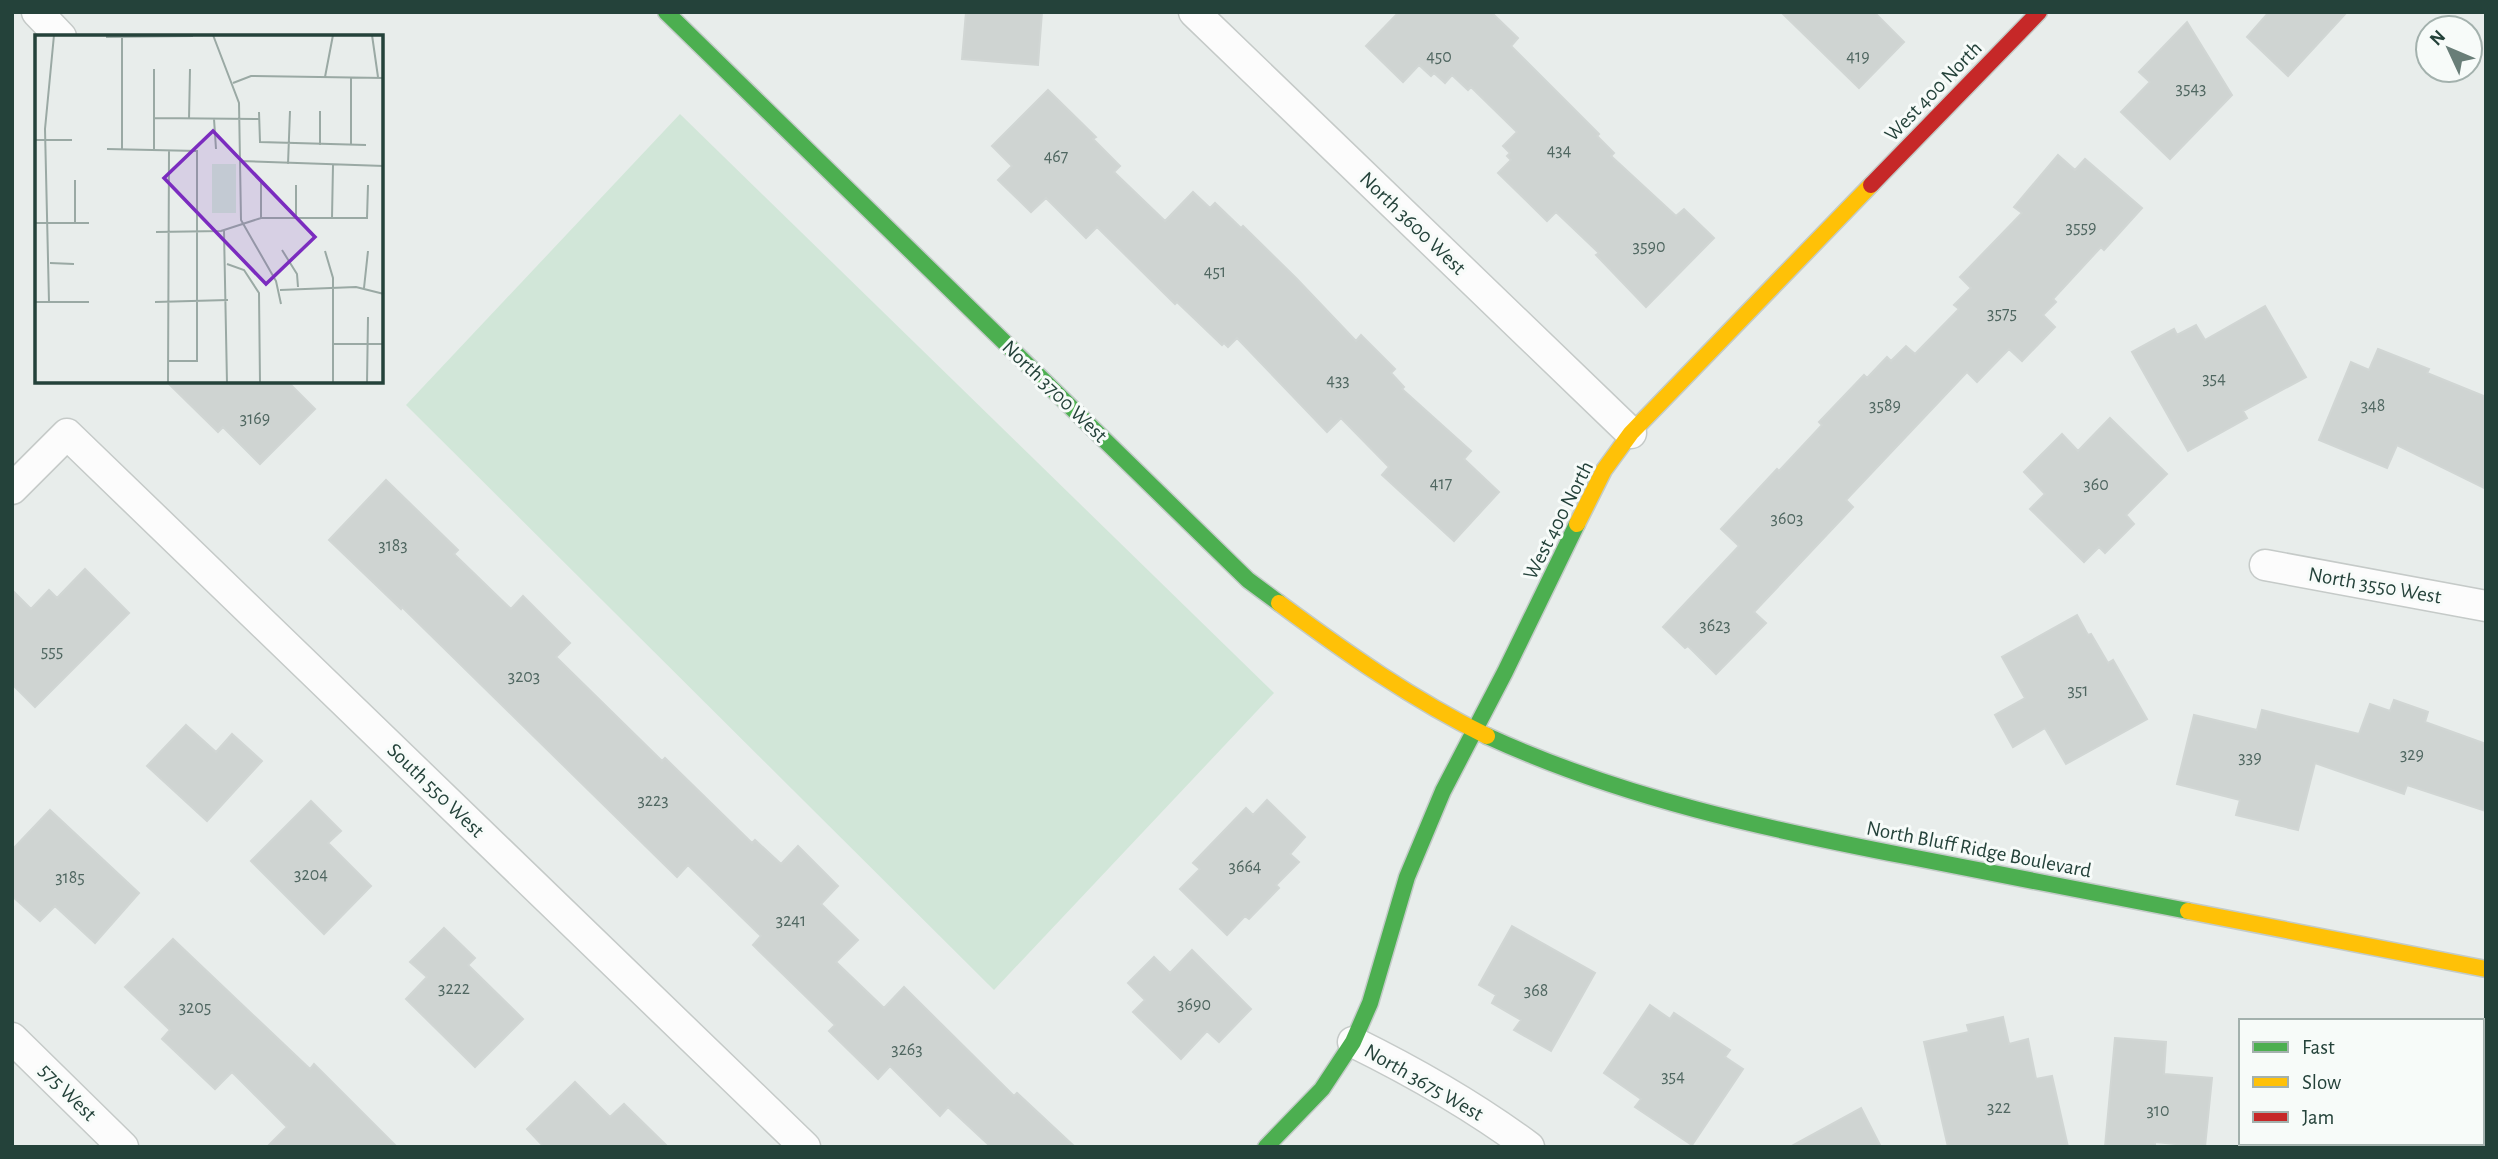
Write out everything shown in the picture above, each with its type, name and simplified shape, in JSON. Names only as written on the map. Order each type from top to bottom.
[{"type":"street","points":[[37,12],[59,35]]},
{"type":"street","name":"North 3700 West","points":[[666,12],[689,26],[1248,580],[1331,643],[1432,707],[1476,729]]},
{"type":"street","name":"North 3600 West","points":[[1194,12],[1632,433]]},
{"type":"street","name":"West 400 North","points":[[1266,1147],[1322,1088],[1353,1042],[1370,1003],[1407,877],[1443,791],[1604,470],[1632,433],[2039,12]]},
{"type":"street","name":"South 550 West","points":[[12,489],[66,434],[805,1147]]},
{"type":"street","name":"North 3550 West","points":[[2265,565],[2486,606]]},
{"type":"street","name":"North Bluff Ridge Boulevard","points":[[1476,729],[1520,751],[1637,795],[1767,830],[2486,969]]},
{"type":"street","name":"575 West","points":[[12,1038],[123,1147]]},
{"type":"street","name":"North 3675 West","points":[[1353,1042],[1388,1059],[1529,1147]]},
{"type":"green space","points":[[680,114],[1274,693],[994,990],[406,405]]},
{"type":"building","points":[[966,12],[1042,12],[1038,65],[962,59]]},
{"type":"building","points":[[1399,12],[1491,12],[1518,38],[1511,46],[1599,134],[1597,136],[1614,153],[1611,156],[1676,216],[1684,209],[1714,238],[1646,307],[1596,255],[1599,253],[1556,212],[1547,221],[1498,173],[1511,160],[1507,156],[1510,153],[1503,146],[1517,132],[1471,87],[1468,90],[1452,75],[1445,83],[1434,73],[1431,76],[1419,65],[1403,82],[1366,46]]},
{"type":"building","points":[[1781,12],[1874,12],[1904,42],[1859,88]]},
{"type":"building","points":[[2269,12],[2347,12],[2288,76],[2247,37]]},
{"type":"building","points":[[2187,22],[2232,95],[2170,159],[2121,112],[2150,82],[2139,72]]},
{"type":"building","points":[[1048,90],[1096,137],[1093,139],[1120,166],[1114,172],[1165,221],[1193,192],[1210,208],[1215,203],[1241,228],[1243,226],[1356,341],[1361,335],[1395,369],[1391,373],[1404,387],[1402,389],[1471,451],[1464,459],[1499,492],[1454,541],[1382,475],[1389,467],[1341,418],[1327,432],[1237,338],[1228,347],[1224,343],[1222,345],[1177,302],[1175,304],[1097,227],[1086,238],[1046,198],[1031,212],[998,180],[1012,166],[992,146]]},
{"type":"building","points":[[2058,155],[2075,170],[2085,159],[2142,208],[2104,250],[2101,247],[2053,299],[2056,302],[2043,315],[2055,327],[2022,361],[2009,349],[1977,382],[1967,372],[1846,500],[1853,507],[1754,612],[1766,623],[1716,674],[1688,646],[1685,648],[1663,627],[1739,546],[1721,529],[1822,425],[1819,422],[1864,375],[1867,378],[1887,357],[1891,361],[1906,346],[1915,354],[1959,309],[1954,305],[1971,288],[1960,277],[2022,213],[2014,207]]},
{"type":"building","points":[[2265,306],[2306,377],[2243,411],[2247,418],[2188,451],[2132,352],[2174,329],[2177,335],[2196,325],[2205,340]]},
{"type":"building","points":[[2378,349],[2429,369],[2427,373],[2486,397],[2486,489],[2397,445],[2387,468],[2319,440],[2351,362],[2369,370]]},
{"type":"building","points":[[168,383],[289,383],[315,409],[260,464],[223,427],[218,432]]},
{"type":"building","points":[[2110,418],[2167,474],[2126,515],[2134,524],[2105,553],[2099,547],[2084,562],[2030,509],[2045,494],[2024,472],[2062,434],[2078,451]]},
{"type":"building","points":[[386,480],[458,550],[454,554],[511,609],[523,596],[570,643],[556,657],[662,761],[665,758],[752,843],[755,840],[781,864],[798,846],[838,886],[821,904],[858,940],[836,962],[884,1008],[904,987],[1014,1096],[1017,1093],[1075,1147],[991,1147],[948,1107],[940,1116],[890,1066],[878,1079],[829,1031],[835,1025],[753,945],[761,936],[688,865],[677,877],[402,607],[401,609],[329,540]]},
{"type":"building","points":[[85,569],[129,613],[35,707],[12,684],[12,590],[31,609],[49,590],[57,598]]},
{"type":"building","points":[[2077,615],[2108,663],[2113,660],[2147,719],[2066,764],[2045,728],[2013,747],[1995,715],[2025,698],[2002,657]]},
{"type":"building","points":[[2394,700],[2428,712],[2425,722],[2486,744],[2486,811],[2407,785],[2404,794],[2315,763],[2298,830],[2236,815],[2240,800],[2177,784],[2194,715],[2257,730],[2262,710],[2359,734],[2370,704],[2390,711]]},
{"type":"building","points":[[186,725],[216,752],[232,734],[262,761],[207,821],[147,766]]},
{"type":"building","points":[[1267,800],[1305,837],[1290,854],[1299,862],[1276,885],[1279,888],[1249,919],[1245,916],[1227,935],[1180,889],[1200,869],[1193,863],[1246,808],[1253,815]]},
{"type":"building","points":[[311,801],[341,831],[328,843],[371,886],[324,934],[251,861]]},
{"type":"building","points":[[50,810],[139,893],[95,943],[55,906],[40,921],[12,896],[12,850]]},
{"type":"building","points":[[1512,926],[1595,973],[1551,1051],[1514,1030],[1521,1020],[1492,1003],[1496,995],[1479,985]]},
{"type":"building","points":[[444,928],[475,958],[468,965],[523,1019],[475,1067],[406,999],[427,977],[410,962]]},
{"type":"building","points":[[173,939],[310,1069],[314,1064],[397,1147],[267,1147],[287,1127],[232,1072],[215,1089],[162,1039],[170,1030],[125,987]]},
{"type":"building","points":[[1192,950],[1251,1009],[1219,1042],[1207,1031],[1181,1059],[1133,1012],[1145,1000],[1128,983],[1154,957],[1170,973]]},
{"type":"building","points":[[1650,1005],[1670,1019],[1674,1013],[1730,1050],[1725,1057],[1743,1069],[1692,1145],[1635,1107],[1641,1099],[1604,1073]]},
{"type":"building","points":[[2003,1017],[2009,1044],[2028,1039],[2036,1079],[2052,1076],[2068,1147],[1948,1147],[1924,1042],[1969,1032],[1967,1025]]},
{"type":"building","points":[[2115,1038],[2166,1042],[2164,1074],[2212,1078],[2205,1147],[2155,1142],[2155,1147],[2105,1147]]},
{"type":"building","points":[[575,1082],[610,1117],[624,1104],[668,1147],[544,1147],[527,1129]]},
{"type":"building","points":[[1861,1108],[1881,1147],[1790,1147]]},
{"type":"traffic: fast","points":[[666,12],[1248,580],[1279,603]]},
{"type":"traffic: fast","points":[[1266,1147],[1322,1089],[1353,1042],[1370,1003],[1407,877],[1443,791],[1577,524]]},
{"type":"traffic: fast","points":[[1487,736],[1590,777],[1749,823],[2188,911]]},
{"type":"traffic: slow","points":[[1577,524],[1604,470],[1631,433],[1871,185]]},
{"type":"traffic: slow","points":[[1279,603],[1380,674],[1487,736]]},
{"type":"traffic: slow","points":[[2188,911],[2486,969]]},
{"type":"traffic: jam","points":[[1871,185],[2039,12]]}]
